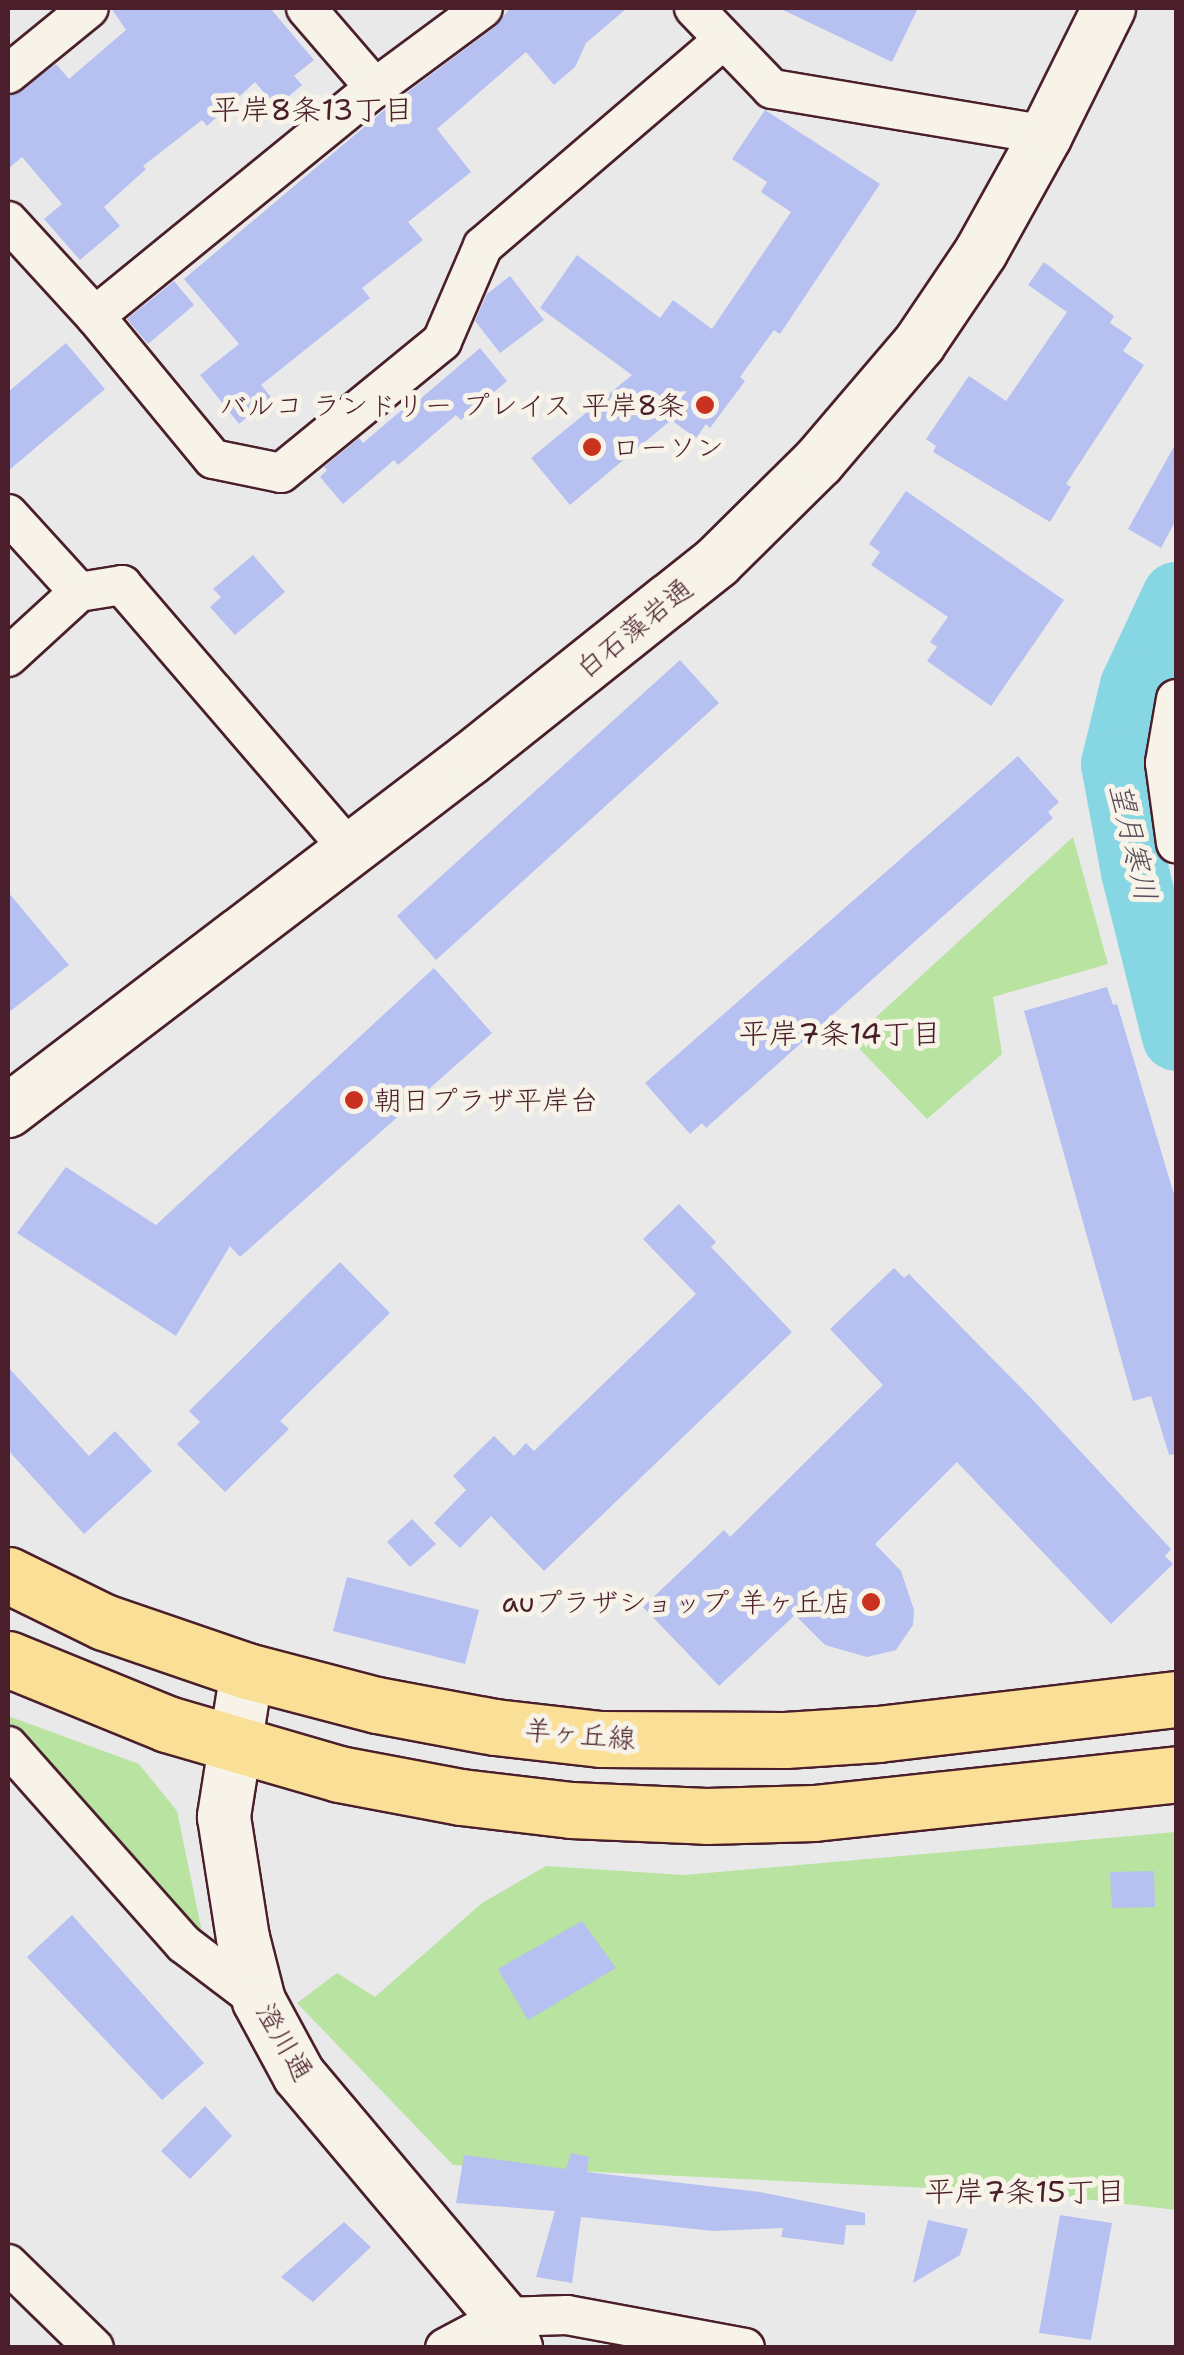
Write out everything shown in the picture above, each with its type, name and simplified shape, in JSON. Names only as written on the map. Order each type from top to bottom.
[{"type":"main road","name":"白石藻岩通","points":[[8,1111],[717,562],[819,461],[918,344],[981,252],[1046,135],[1109,8]]},
{"type":"main road","name":"羊ヶ丘線","points":[[8,1575],[104,1622],[247,1671],[377,1705],[495,1727],[640,1740],[785,1740],[878,1734],[1176,1699]]},
{"type":"main road","points":[[8,1659],[236,1746],[338,1774],[461,1797],[571,1810],[706,1816],[814,1813],[1176,1774]]},
{"type":"main road","name":"澄川通","points":[[247,1671],[224,1817],[243,1938],[259,2000],[299,2075],[509,2332]]},
{"type":"street","points":[[8,74],[89,8]]},
{"type":"street","points":[[306,8],[375,88]]},
{"type":"street","points":[[95,316],[375,88],[483,8]]},
{"type":"street","points":[[694,8],[772,89],[1046,135]]},
{"type":"street","points":[[8,221],[95,316],[213,459],[281,473],[442,342],[484,246],[722,41]]},
{"type":"street","points":[[8,514],[80,592]]},
{"type":"street","points":[[8,656],[80,592],[122,585],[349,849]]},
{"type":"street","points":[[1176,700],[1165,764],[1176,843]]},
{"type":"street","points":[[8,1746],[184,1944],[259,2000]]},
{"type":"street","points":[[8,2264],[94,2348]]},
{"type":"street","points":[[445,2348],[567,2315],[745,2348]]},
{"type":"green space","points":[[1073,837],[1108,964],[993,997],[1002,1054],[927,1119],[851,1040]]},
{"type":"green space","points":[[8,1716],[139,1764],[177,1811],[202,1932],[199,1938],[8,1725]]},
{"type":"green space","points":[[1176,1832],[1176,2210],[1034,2193],[453,2165],[297,2003],[337,1973],[375,1997],[482,1903],[546,1866],[684,1875]]},
{"type":"building","points":[[111,8],[270,8],[314,60],[294,76],[302,85],[276,107],[255,82],[207,126],[202,120],[143,166],[146,169],[104,207],[120,226],[80,260],[44,219],[62,204],[22,157],[8,169],[8,98],[56,64],[69,79],[126,30]]},
{"type":"building","points":[[510,8],[627,8],[586,43],[575,67],[554,85],[526,52],[437,129],[471,172],[408,222],[423,240],[362,288],[370,298],[261,385],[271,397],[239,424],[200,375],[239,344],[184,279],[389,106],[496,26]]},
{"type":"building","points":[[779,8],[918,8],[892,62]]},
{"type":"building","points":[[765,110],[880,184],[780,334],[774,330],[740,377],[745,381],[710,428],[706,424],[696,438],[671,420],[570,505],[531,458],[632,375],[540,308],[577,255],[660,318],[673,300],[712,329],[791,212],[761,192],[767,182],[732,159]]},
{"type":"building","points":[[1044,262],[1114,316],[1110,323],[1132,338],[1123,351],[1144,365],[1066,484],[1071,487],[1050,522],[933,452],[936,446],[926,439],[969,376],[1006,401],[1067,312],[1028,285]]},
{"type":"building","points":[[510,276],[544,320],[500,353],[475,321],[487,294]]},
{"type":"building","points":[[174,281],[194,305],[148,344],[127,319]]},
{"type":"building","points":[[66,343],[105,389],[8,471],[8,392]]},
{"type":"building","points":[[480,348],[507,381],[461,420],[456,415],[398,465],[394,460],[343,504],[320,477],[327,470],[324,467],[359,438],[363,443]]},
{"type":"building","points":[[1176,443],[1176,520],[1161,548],[1128,529]]},
{"type":"building","points":[[906,491],[1064,600],[991,706],[927,661],[937,647],[930,642],[948,617],[871,565],[880,552],[869,544]]},
{"type":"building","points":[[253,555],[285,592],[235,635],[210,607],[221,597],[213,589]]},
{"type":"building","points":[[680,660],[719,703],[436,960],[397,916]]},
{"type":"building","points":[[1018,756],[1059,802],[1048,812],[1053,818],[706,1128],[702,1123],[690,1134],[645,1083]]},
{"type":"building","points":[[8,892],[69,965],[8,1013]]},
{"type":"building","name":"朝日プラザ平岸台","points":[[434,968],[492,1033],[240,1257],[230,1246],[176,1336],[17,1233],[66,1167],[156,1225]]},
{"type":"building","points":[[1107,987],[1113,1005],[1117,1004],[1176,1201],[1176,1454],[1169,1455],[1151,1396],[1133,1401],[1024,1011]]},
{"type":"building","points":[[679,1204],[716,1242],[711,1247],[792,1332],[544,1571],[491,1516],[460,1548],[434,1523],[466,1490],[453,1476],[494,1436],[514,1456],[526,1443],[534,1451],[696,1294],[643,1239]]},
{"type":"building","points":[[340,1262],[390,1313],[280,1421],[289,1429],[225,1492],[177,1444],[200,1422],[189,1411]]},
{"type":"building","points":[[894,1268],[904,1278],[909,1274],[1031,1398],[1171,1549],[1165,1556],[1173,1564],[1111,1624],[957,1462],[875,1544],[901,1571],[914,1610],[913,1625],[896,1650],[867,1657],[825,1645],[795,1615],[719,1686],[643,1607],[724,1530],[730,1537],[883,1385],[830,1329]]},
{"type":"building","points":[[8,1367],[89,1456],[115,1431],[152,1471],[84,1534],[8,1450]]},
{"type":"building","points":[[412,1519],[436,1544],[410,1567],[387,1542]]},
{"type":"building","points":[[347,1577],[479,1610],[465,1664],[333,1631]]},
{"type":"building","points":[[1154,1871],[1155,1907],[1112,1908],[1110,1872]]},
{"type":"building","points":[[72,1915],[204,2063],[162,2100],[27,1957]]},
{"type":"building","points":[[582,1921],[616,1968],[528,2020],[498,1969]]},
{"type":"building","points":[[205,2106],[232,2136],[190,2179],[161,2151]]},
{"type":"building","points":[[571,2153],[589,2157],[587,2172],[760,2192],[865,2213],[865,2225],[846,2225],[844,2245],[781,2237],[783,2228],[714,2231],[581,2217],[572,2283],[536,2277],[555,2211],[456,2203],[464,2155],[566,2169]]},
{"type":"building","points":[[1060,2215],[1112,2223],[1091,2340],[1039,2333]]},
{"type":"building","points":[[928,2220],[968,2229],[960,2255],[913,2283]]},
{"type":"building","points":[[344,2222],[371,2247],[313,2302],[281,2277]]},
{"type":"waterway","name":"望月寒川","points":[[1176,596],[1134,686],[1115,764],[1135,872],[1176,1037]]},
{"type":"place","name":"バルコ ランドリー プレイス 平岸8条","points":[[705,405]]},
{"type":"place","name":"ローソン","points":[[592,447]]},
{"type":"place","name":"朝日プラザ平岸台","points":[[354,1100]]},
{"type":"place","name":"auプラザショップ 羊ヶ丘店","points":[[871,1602]]},
{"type":"district","name":"平岸8条13丁目","points":[[312,110]]},
{"type":"district","name":"平岸7条14丁目","points":[[840,1034]]},
{"type":"district","name":"平岸7条15丁目","points":[[1025,2192]]}]
